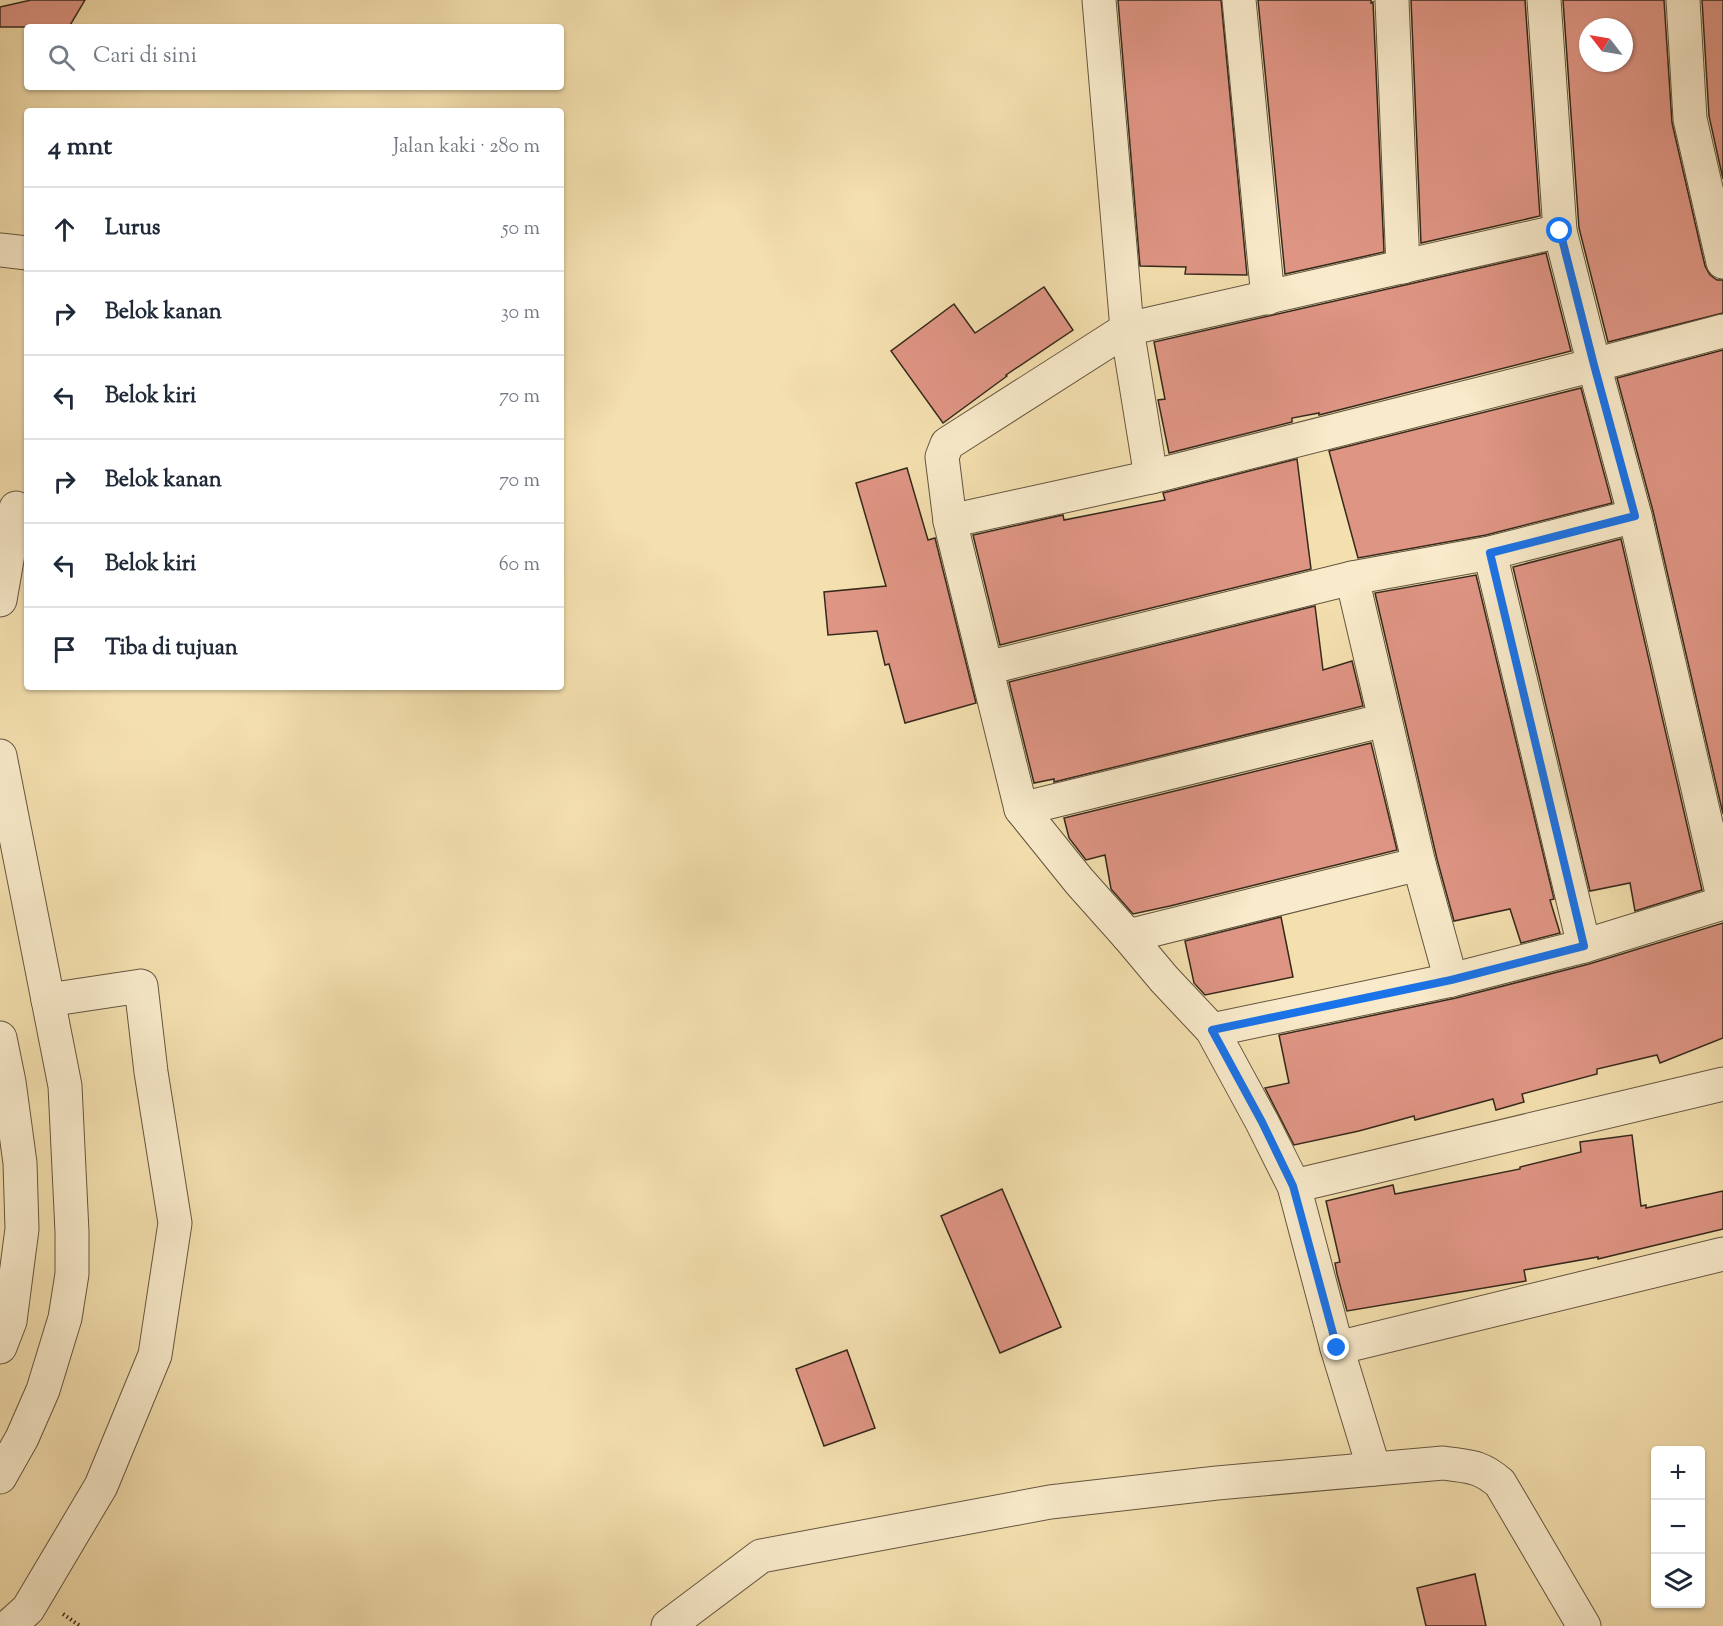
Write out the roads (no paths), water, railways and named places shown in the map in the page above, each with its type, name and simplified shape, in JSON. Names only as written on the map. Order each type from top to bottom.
[{"type":"street","points":[[1099,0],[1127,329],[1151,477]]},
{"type":"street","points":[[1239,0],[1268,298]]},
{"type":"street","points":[[1392,0],[1403,267]]},
{"type":"street","points":[[1544,0],[1560,231],[1635,516],[1723,897]]},
{"type":"street","points":[[1683,0],[1690,119],[1723,262]]},
{"type":"street","points":[[1374,1469],[1337,1348],[1293,1186],[1262,1122],[1212,1030],[1164,979],[1079,881],[1021,809],[950,521],[942,457],[947,444],[1127,329],[1560,231]]},
{"type":"street","points":[[0,249],[24,253]]},
{"type":"street","points":[[950,521],[1151,477],[1723,331]]},
{"type":"street","points":[[0,600],[14,507]]},
{"type":"street","points":[[987,668],[1352,578],[1490,553],[1635,516]]},
{"type":"street","points":[[1490,553],[1584,946]]},
{"type":"street","points":[[1352,578],[1419,864],[1451,980]]},
{"type":"street","points":[[1021,809],[1385,720]]},
{"type":"street","points":[[0,756],[65,1086],[72,1232],[72,1274],[65,1318],[43,1390],[22,1438],[0,1477]]},
{"type":"street","points":[[1128,936],[1419,864]]},
{"type":"street","points":[[1212,1030],[1451,980],[1584,946],[1723,903]]},
{"type":"street","points":[[9,1626],[27,1609],[101,1486],[155,1356],[175,1223],[141,986],[48,1000]]},
{"type":"street","points":[[0,1038],[9,1082],[20,1163],[22,1229],[10,1322],[0,1347]]},
{"type":"street","points":[[1293,1186],[1723,1084]]},
{"type":"street","points":[[1337,1348],[1723,1254]]},
{"type":"street","points":[[668,1626],[761,1556],[1050,1502],[1217,1483],[1443,1462],[1477,1468],[1487,1472],[1500,1484],[1584,1626]]}]
